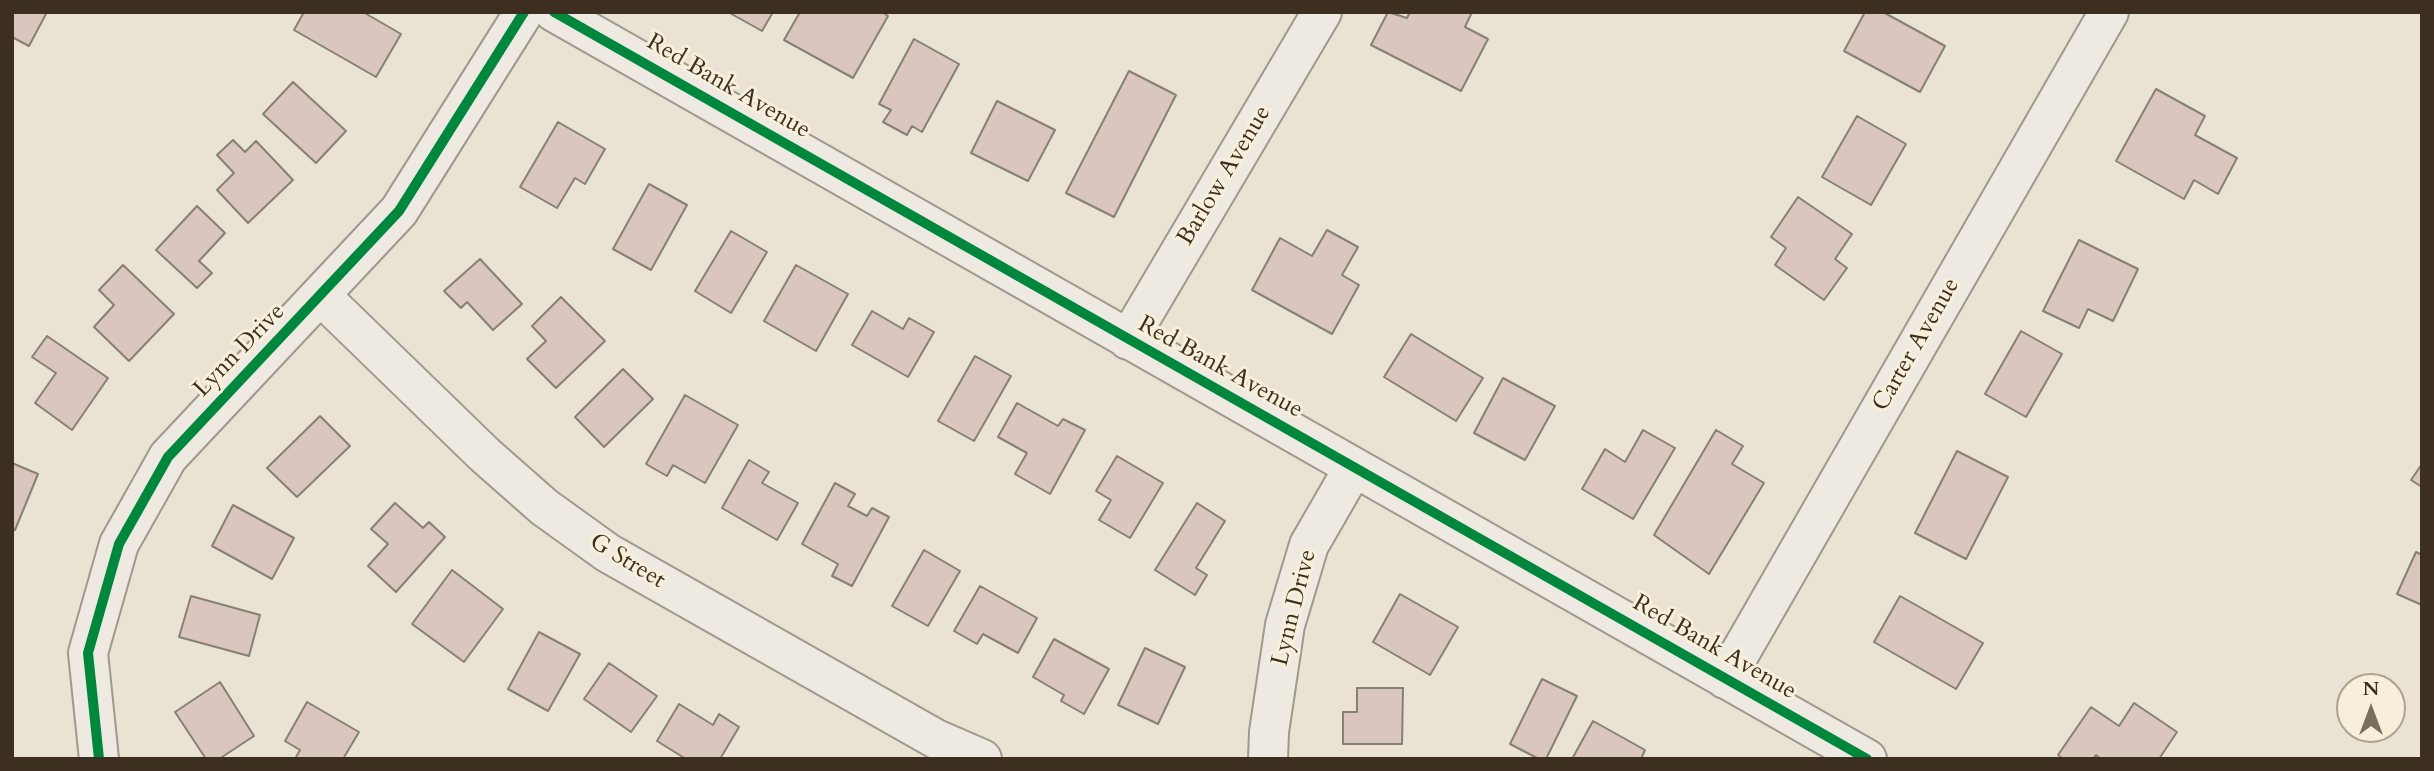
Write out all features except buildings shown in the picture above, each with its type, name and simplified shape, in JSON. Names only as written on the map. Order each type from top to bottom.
[{"type":"street","name":"Lynn Drive","points":[[99,759],[88,653],[119,544],[168,457],[399,211],[524,12]]},
{"type":"street","name":"Red Bank Avenue","points":[[554,12],[1867,759]]},
{"type":"street","name":"Barlow Avenue","points":[[1128,340],[1322,12]]},
{"type":"street","name":"Carter Avenue","points":[[1725,678],[2109,12]]},
{"type":"street","name":"G Street","points":[[321,296],[485,455],[544,507],[608,553],[936,739],[982,759]]},
{"type":"street","name":"Lynn Drive","points":[[1268,759],[1269,732],[1285,625],[1308,545],[1354,467]]},
{"type":"cycle path","points":[[99,759],[88,653],[119,544],[168,457],[399,211],[524,12]]},
{"type":"cycle path","points":[[554,12],[1867,759]]}]
